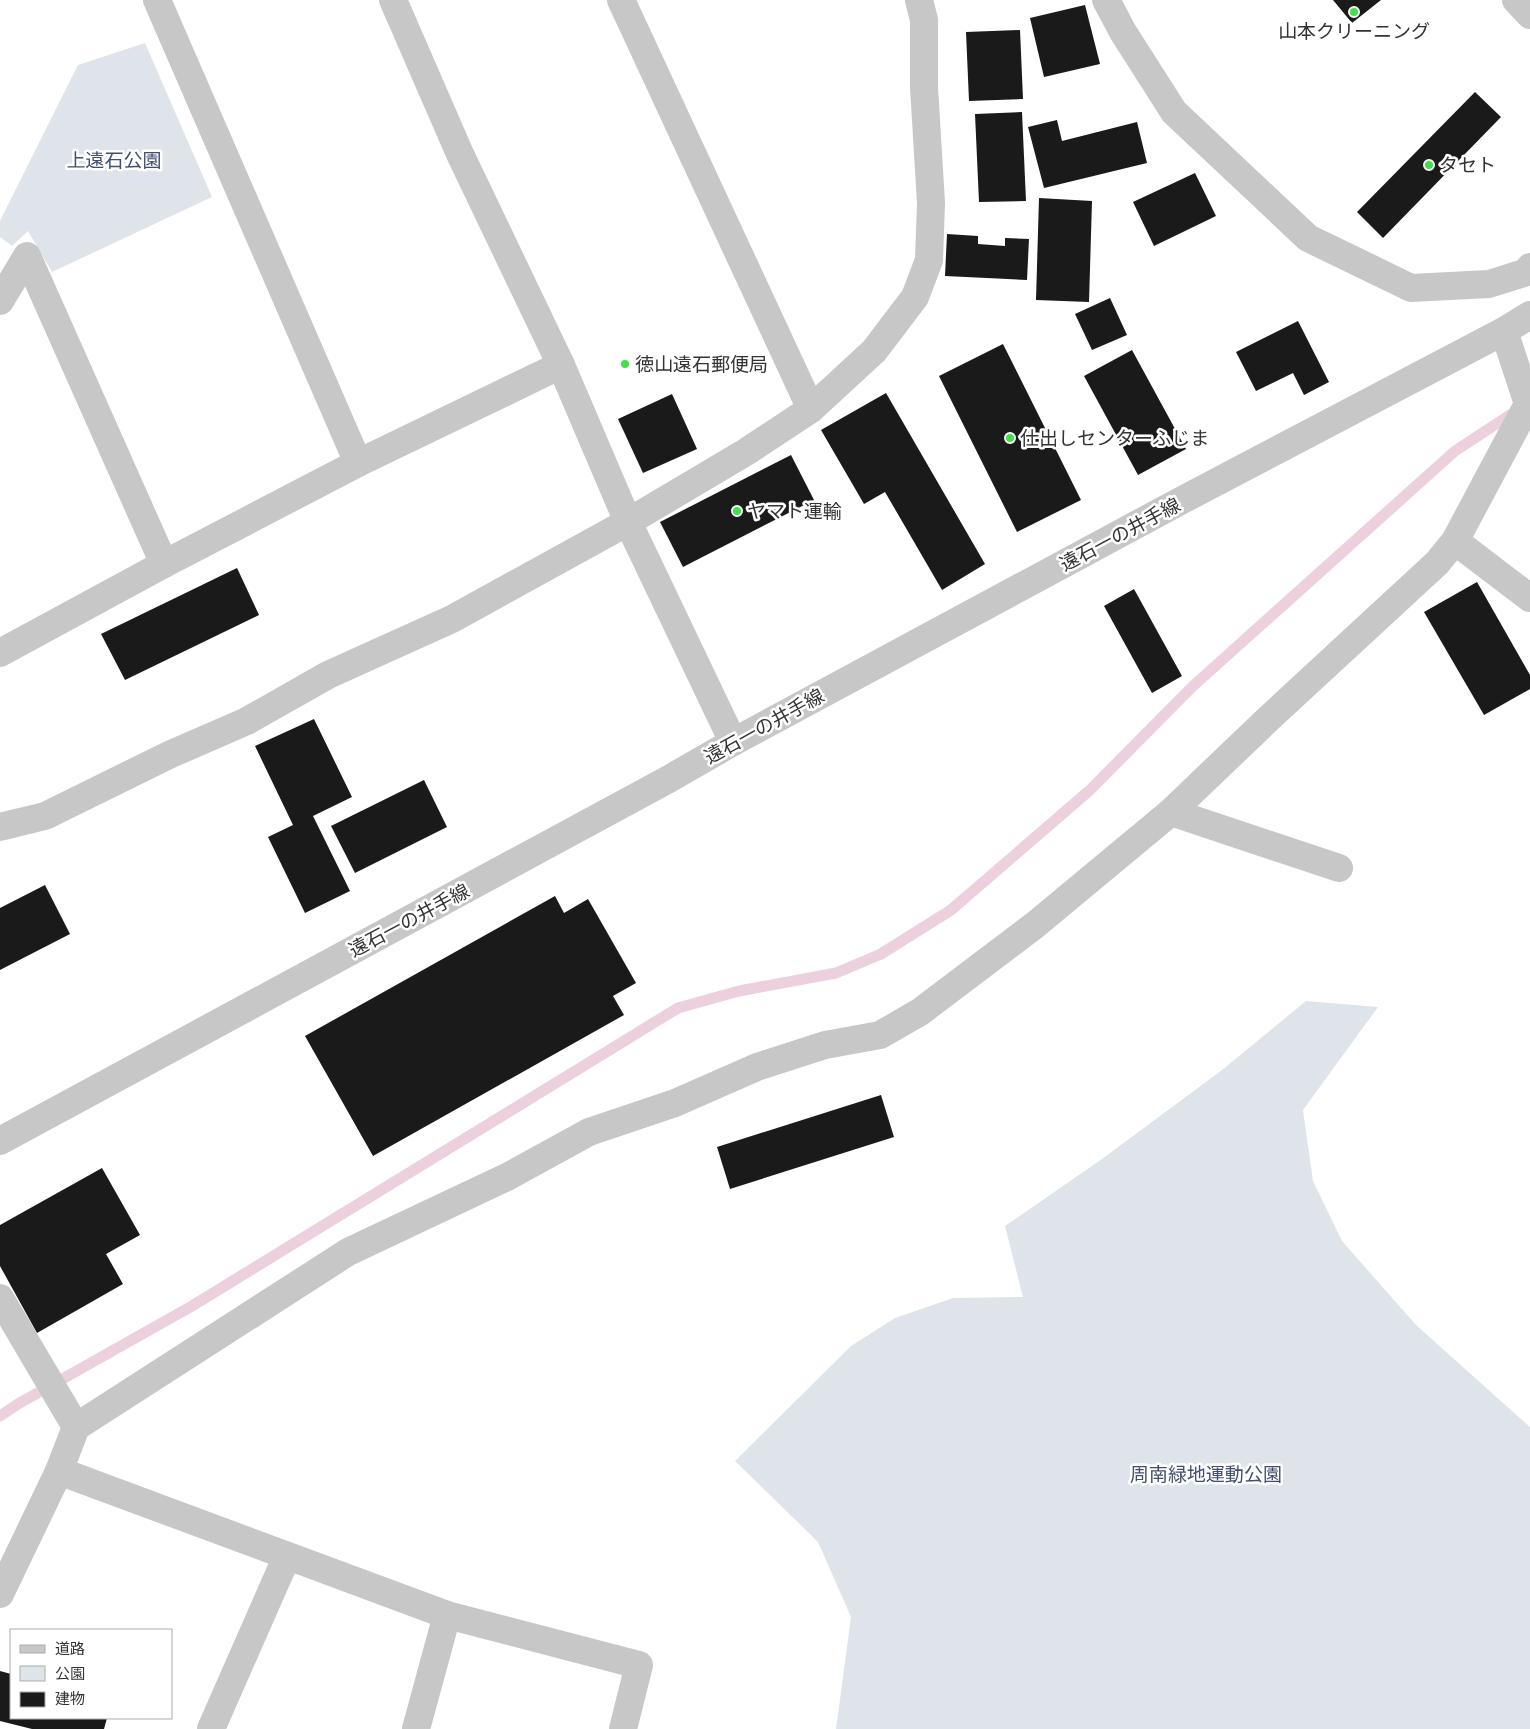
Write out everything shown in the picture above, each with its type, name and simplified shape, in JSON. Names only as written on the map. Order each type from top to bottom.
[{"type":"street","points":[[157,0],[358,463]]},
{"type":"street","points":[[393,0],[460,154],[561,365],[628,522],[734,742]]},
{"type":"street","points":[[621,0],[811,409]]},
{"type":"street","points":[[0,828],[45,816],[171,754],[247,721],[328,675],[452,619],[628,522],[746,452],[811,409],[874,351],[915,297],[929,260],[931,203],[924,87],[924,20],[919,0]]},
{"type":"street","points":[[1106,0],[1123,32],[1174,112],[1308,238],[1411,288],[1489,284],[1526,272],[1530,267]]},
{"type":"street","points":[[1516,0],[1530,15]]},
{"type":"street","points":[[0,301],[27,256],[164,564]]},
{"type":"street","name":"遠石一の井手線","points":[[0,1141],[668,780],[734,742],[1195,494],[1504,331],[1530,315]]},
{"type":"street","points":[[0,1594],[59,1471],[76,1426],[348,1252],[508,1177],[589,1132],[675,1103],[757,1067],[825,1045],[880,1035],[920,1012],[1035,925],[1171,812],[1274,714],[1406,594],[1438,563],[1455,541],[1528,404],[1504,331]]},
{"type":"street","points":[[0,653],[164,564],[358,463],[561,365]]},
{"type":"street","points":[[1455,541],[1530,598]]},
{"type":"street","points":[[1171,812],[1340,868]]},
{"type":"street","points":[[0,1298],[76,1426]]},
{"type":"street","points":[[59,1471],[447,1615],[639,1665],[623,1729]]},
{"type":"street","points":[[211,1729],[286,1556]]},
{"type":"street","points":[[416,1729],[447,1615]]},
{"type":"green space","name":"上遠石公園","points":[[145,43],[212,197],[52,272],[28,231],[12,246],[0,237],[0,221],[78,65]]},
{"type":"green space","name":"周南緑地運動公園","points":[[1306,1001],[1378,1007],[1303,1110],[1313,1181],[1342,1241],[1416,1325],[1530,1427],[1530,1729],[836,1729],[851,1617],[818,1542],[735,1461],[851,1346],[895,1318],[953,1298],[1023,1297],[1005,1226],[1102,1159],[1222,1070]]},
{"type":"building","name":"山本クリーニング","points":[[1333,0],[1381,0],[1352,23]]},
{"type":"building","points":[[1085,5],[1100,64],[1044,77],[1030,18]]},
{"type":"building","points":[[1020,30],[1023,99],[969,101],[966,32]]},
{"type":"building","name":"タセト","points":[[1475,92],[1501,117],[1383,238],[1357,212]]},
{"type":"building","points":[[1022,112],[1026,201],[979,202],[975,114]]},
{"type":"building","points":[[1057,120],[1062,141],[1137,122],[1147,163],[1044,188],[1028,127]]},
{"type":"building","points":[[1195,173],[1216,216],[1154,246],[1133,202]]},
{"type":"building","points":[[1039,198],[1092,201],[1089,302],[1036,300]]},
{"type":"building","points":[[947,234],[978,236],[978,244],[1005,246],[1005,238],[1029,239],[1027,280],[945,276]]},
{"type":"building","points":[[1110,298],[1127,335],[1092,350],[1075,314]]},
{"type":"building","points":[[1298,321],[1329,382],[1304,395],[1293,373],[1256,391],[1236,352]]},
{"type":"building","name":"仕出しセンターふじま","points":[[1003,344],[1081,500],[1017,532],[939,376]]},
{"type":"building","points":[[1132,350],[1186,449],[1138,475],[1084,376]]},
{"type":"building","points":[[886,393],[985,564],[942,590],[885,492],[864,504],[821,430]]},
{"type":"building","points":[[672,394],[697,449],[643,473],[618,419]]},
{"type":"building","name":"ヤマト運輸","points":[[791,455],[814,500],[683,567],[660,522]]},
{"type":"building","points":[[237,568],[259,615],[125,680],[101,634]]},
{"type":"building","points":[[1477,582],[1530,675],[1530,689],[1484,715],[1424,612]]},
{"type":"building","points":[[1134,589],[1182,676],[1152,693],[1104,606]]},
{"type":"building","points":[[314,719],[352,797],[313,816],[350,891],[305,913],[268,837],[293,825],[255,746]]},
{"type":"building","points":[[424,780],[447,827],[355,873],[331,826]]},
{"type":"building","points":[[45,885],[70,934],[0,970],[0,908]]},
{"type":"building","points":[[555,896],[564,913],[588,899],[636,983],[613,996],[624,1015],[373,1156],[305,1036]]},
{"type":"building","points":[[881,1095],[894,1137],[730,1189],[717,1147]]},
{"type":"building","points":[[102,1168],[140,1235],[106,1254],[123,1284],[37,1333],[0,1266],[0,1225]]},
{"type":"building","points":[[0,1671],[10,1674],[10,1719],[107,1719],[104,1729],[32,1729],[0,1721]]},
{"type":"waterway","points":[[0,1416],[192,1306],[678,1008],[739,991],[836,973],[881,954],[951,910],[1090,790],[1192,687],[1455,451],[1516,411]]},
{"type":"place","name":"山本クリーニング","points":[[1354,12]]},
{"type":"place","name":"タセト","points":[[1429,165]]},
{"type":"place","name":"徳山遠石郵便局","points":[[625,364]]},
{"type":"place","name":"仕出しセンターふじま","points":[[1010,438]]},
{"type":"place","name":"ヤマト運輸","points":[[737,511]]}]
